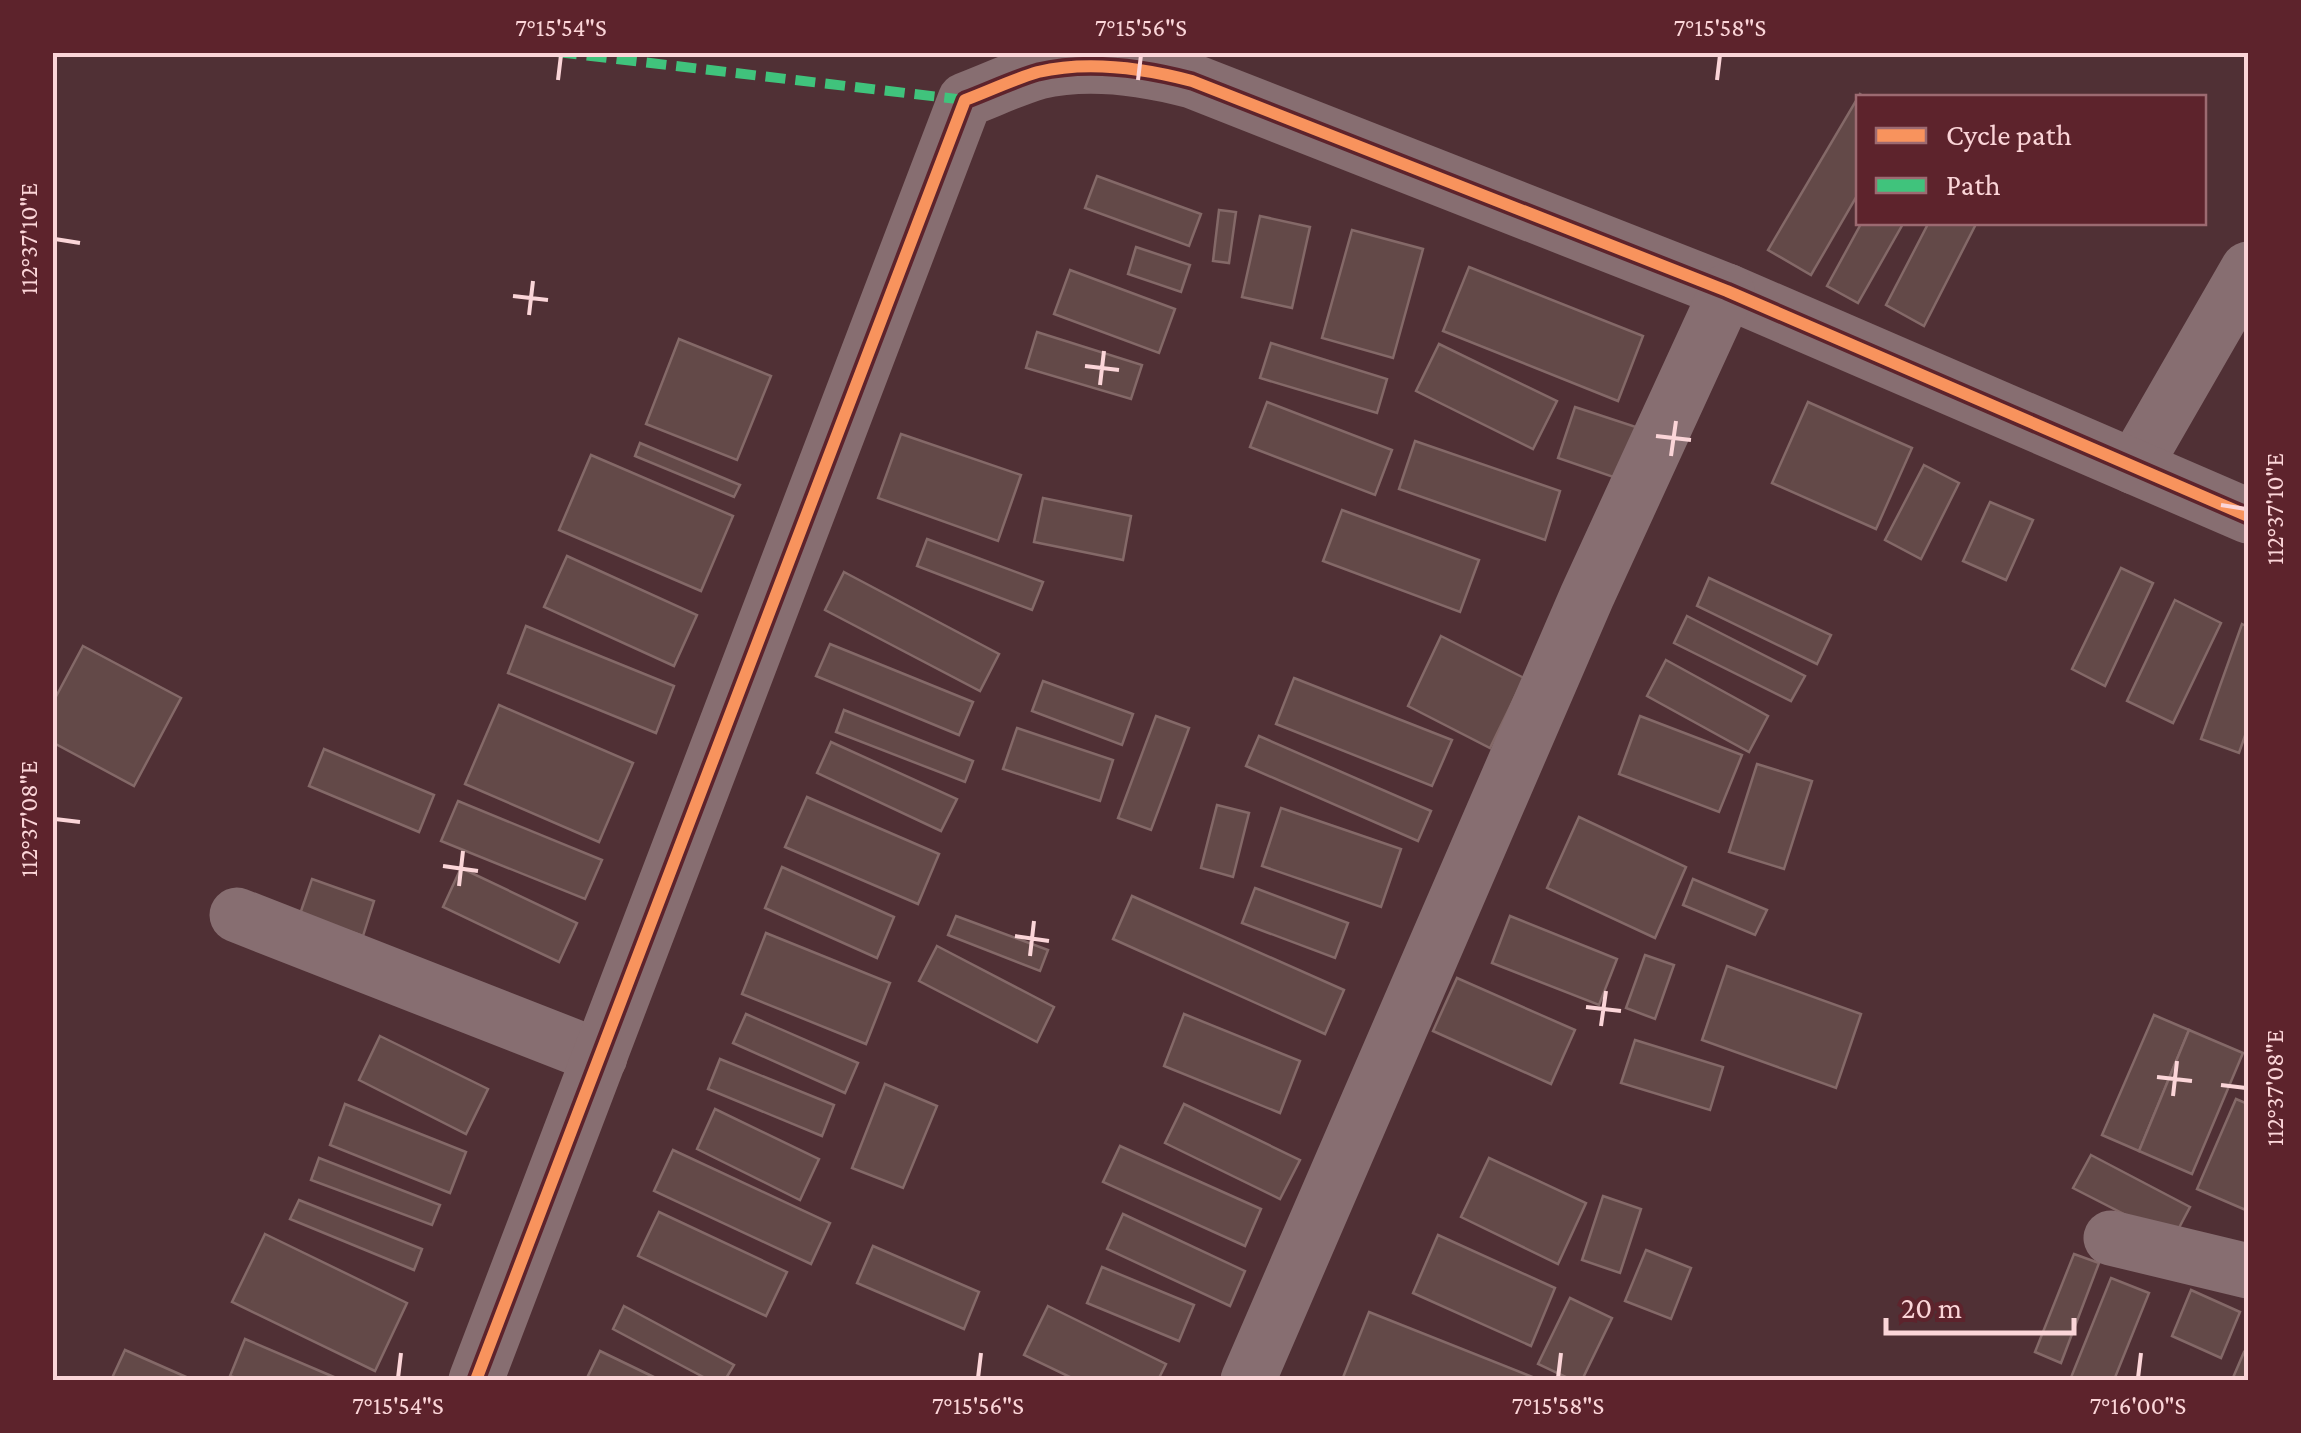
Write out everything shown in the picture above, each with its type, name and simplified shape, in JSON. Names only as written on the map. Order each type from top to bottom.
[{"type":"street","points":[[476,1380],[966,100],[1036,73],[1068,67],[1158,72],[1192,82],[1727,291],[2248,516]]},
{"type":"street","points":[[2134,467],[2248,270]]},
{"type":"street","points":[[1248,1380],[1587,596],[1727,291]]},
{"type":"street","points":[[237,915],[600,1058]]},
{"type":"street","points":[[2111,1238],[2248,1271]]},
{"type":"building","points":[[1856,101],[1856,197],[1811,275],[1768,250]]},
{"type":"building","points":[[1097,176],[1201,214],[1189,246],[1085,208]]},
{"type":"building","points":[[1219,210],[1236,212],[1229,263],[1213,261]]},
{"type":"building","points":[[1260,216],[1310,227],[1292,308],[1242,297]]},
{"type":"building","points":[[1860,225],[1902,225],[1858,303],[1827,286]]},
{"type":"building","points":[[1927,225],[1975,225],[1924,326],[1886,305]]},
{"type":"building","points":[[1352,230],[1423,249],[1393,358],[1322,338]]},
{"type":"building","points":[[1136,247],[1190,265],[1181,292],[1128,274]]},
{"type":"building","points":[[1469,267],[1643,336],[1618,401],[1443,331]]},
{"type":"building","points":[[1070,270],[1175,309],[1159,353],[1054,314]]},
{"type":"building","points":[[1037,332],[1142,365],[1131,399],[1026,368]]},
{"type":"building","points":[[679,339],[771,376],[737,460],[646,424]]},
{"type":"building","points":[[1271,343],[1387,379],[1377,413],[1260,378]]},
{"type":"building","points":[[1439,344],[1557,401],[1533,449],[1416,391]]},
{"type":"building","points":[[1267,402],[1392,450],[1375,495],[1250,447]]},
{"type":"building","points":[[1808,402],[1912,448],[1876,529],[1772,483]]},
{"type":"building","points":[[1575,407],[1639,428],[1622,480],[1558,458]]},
{"type":"building","points":[[901,434],[1021,475],[998,541],[878,498]]},
{"type":"building","points":[[1415,441],[1560,491],[1545,540],[1399,489]]},
{"type":"building","points":[[640,443],[740,485],[734,497],[635,456]]},
{"type":"building","points":[[591,455],[733,516],[701,591],[559,530]]},
{"type":"building","points":[[1924,465],[1959,483],[1921,559],[1885,540]]},
{"type":"building","points":[[1043,498],[1131,516],[1123,560],[1034,542]]},
{"type":"building","points":[[1990,502],[2033,520],[2006,580],[1963,561]]},
{"type":"building","points":[[1342,510],[1479,560],[1460,612],[1323,561]]},
{"type":"building","points":[[927,539],[1043,582],[1032,610],[917,566]]},
{"type":"building","points":[[567,556],[697,615],[674,666],[544,607]]},
{"type":"building","points":[[2121,568],[2153,583],[2105,686],[2072,669]]},
{"type":"building","points":[[844,572],[999,654],[980,691],[825,610]]},
{"type":"building","points":[[1709,578],[1831,635],[1817,664],[1697,606]]},
{"type":"building","points":[[2175,600],[2221,623],[2173,723],[2127,701]]},
{"type":"building","points":[[1687,616],[1805,676],[1791,701],[1674,643]]},
{"type":"building","points":[[2242,624],[2248,627],[2248,727],[2239,753],[2201,739]]},
{"type":"building","points":[[526,626],[674,686],[656,733],[508,673]]},
{"type":"building","points":[[1441,636],[1524,678],[1490,748],[1408,706]]},
{"type":"building","points":[[830,644],[973,702],[959,735],[816,676]]},
{"type":"building","points":[[83,646],[181,698],[134,786],[52,742],[52,704]]},
{"type":"building","points":[[1666,660],[1768,716],[1749,752],[1647,696]]},
{"type":"building","points":[[1294,678],[1452,740],[1432,786],[1276,724]]},
{"type":"building","points":[[1043,681],[1133,714],[1122,745],[1032,711]]},
{"type":"building","points":[[499,705],[633,763],[599,842],[465,784]]},
{"type":"building","points":[[844,710],[973,761],[965,782],[836,732]]},
{"type":"building","points":[[1156,716],[1189,728],[1151,830],[1118,818]]},
{"type":"building","points":[[1640,716],[1742,755],[1719,812],[1619,774]]},
{"type":"building","points":[[1017,728],[1113,760],[1100,801],[1003,769]]},
{"type":"building","points":[[1259,736],[1431,811],[1418,841],[1246,766]]},
{"type":"building","points":[[831,742],[957,799],[941,831],[817,773]]},
{"type":"building","points":[[324,749],[434,795],[419,832],[309,786]]},
{"type":"building","points":[[1757,764],[1812,781],[1784,869],[1729,852]]},
{"type":"building","points":[[807,797],[939,854],[918,904],[785,847]]},
{"type":"building","points":[[458,801],[602,860],[585,899],[441,841]]},
{"type":"building","points":[[1217,805],[1249,813],[1233,877],[1201,868]]},
{"type":"building","points":[[1281,808],[1401,849],[1381,907],[1262,866]]},
{"type":"building","points":[[1579,817],[1686,867],[1655,938],[1547,888]]},
{"type":"building","points":[[782,867],[894,917],[877,958],[765,908]]},
{"type":"building","points":[[461,868],[577,923],[559,962],[443,907]]},
{"type":"building","points":[[312,879],[374,901],[363,936],[300,914]]},
{"type":"building","points":[[1693,879],[1767,910],[1755,935],[1683,905]]},
{"type":"building","points":[[1255,888],[1348,923],[1335,958],[1242,923]]},
{"type":"building","points":[[1132,896],[1344,990],[1325,1034],[1113,939]]},
{"type":"building","points":[[956,916],[1048,950],[1040,971],[948,935]]},
{"type":"building","points":[[1510,916],[1617,959],[1599,1005],[1492,963]]},
{"type":"building","points":[[766,933],[890,983],[866,1044],[742,994]]},
{"type":"building","points":[[937,946],[1054,1007],[1037,1042],[919,981]]},
{"type":"building","points":[[1645,955],[1674,965],[1655,1019],[1626,1008]]},
{"type":"building","points":[[1727,966],[1861,1014],[1836,1088],[1702,1040]]},
{"type":"building","points":[[1457,978],[1575,1030],[1551,1084],[1433,1031]]},
{"type":"building","points":[[746,1014],[858,1063],[845,1093],[733,1043]]},
{"type":"building","points":[[1184,1014],[1300,1061],[1280,1113],[1164,1066]]},
{"type":"building","points":[[2154,1015],[2189,1030],[2139,1151],[2102,1135]]},
{"type":"building","points":[[2189,1030],[2243,1053],[2192,1174],[2139,1151]]},
{"type":"building","points":[[380,1036],[488,1089],[466,1134],[359,1080]]},
{"type":"building","points":[[1635,1040],[1723,1067],[1710,1110],[1621,1083]]},
{"type":"building","points":[[720,1059],[834,1105],[822,1136],[708,1089]]},
{"type":"building","points":[[885,1084],[937,1106],[903,1188],[852,1168]]},
{"type":"building","points":[[2236,1099],[2248,1104],[2248,1211],[2197,1189]]},
{"type":"building","points":[[345,1104],[466,1152],[450,1193],[330,1145]]},
{"type":"building","points":[[1184,1104],[1300,1160],[1280,1199],[1165,1143]]},
{"type":"building","points":[[715,1109],[819,1159],[800,1200],[697,1149]]},
{"type":"building","points":[[1120,1146],[1261,1209],[1245,1246],[1103,1182]]},
{"type":"building","points":[[673,1150],[830,1223],[811,1264],[654,1191]]},
{"type":"building","points":[[2091,1155],[2190,1207],[2173,1239],[2073,1188]]},
{"type":"building","points":[[319,1158],[440,1205],[432,1225],[311,1180]]},
{"type":"building","points":[[1489,1158],[1586,1203],[1558,1264],[1461,1217]]},
{"type":"building","points":[[1603,1196],[1641,1209],[1620,1273],[1582,1260]]},
{"type":"building","points":[[299,1200],[422,1249],[414,1270],[290,1219]]},
{"type":"building","points":[[659,1212],[787,1272],[766,1316],[638,1256]]},
{"type":"building","points":[[1123,1214],[1245,1271],[1230,1306],[1107,1249]]},
{"type":"building","points":[[265,1234],[407,1303],[375,1371],[232,1302]]},
{"type":"building","points":[[1438,1235],[1555,1288],[1531,1346],[1413,1293]]},
{"type":"building","points":[[873,1246],[979,1292],[964,1329],[857,1283]]},
{"type":"building","points":[[1646,1250],[1691,1268],[1671,1319],[1625,1301]]},
{"type":"building","points":[[2074,1254],[2099,1263],[2061,1363],[2035,1352]]},
{"type":"building","points":[[1102,1267],[1194,1305],[1179,1341],[1087,1303]]},
{"type":"building","points":[[2111,1278],[2149,1293],[2114,1380],[2070,1380]]},
{"type":"building","points":[[2191,1290],[2240,1312],[2221,1358],[2172,1336]]},
{"type":"building","points":[[1570,1298],[1612,1318],[1582,1380],[1572,1380],[1538,1364]]},
{"type":"building","points":[[624,1306],[734,1365],[725,1380],[709,1380],[613,1329]]},
{"type":"building","points":[[1048,1306],[1166,1364],[1158,1380],[1076,1380],[1024,1355]]},
{"type":"building","points":[[1369,1312],[1540,1380],[1342,1380]]},
{"type":"building","points":[[245,1339],[341,1380],[242,1380],[230,1376]]},
{"type":"building","points":[[125,1350],[193,1380],[112,1378]]},
{"type":"building","points":[[600,1351],[660,1380],[586,1380]]},
{"type":"building","points":[[2244,1352],[2248,1354],[2248,1380],[2232,1380]]},
{"type":"marked path","points":[[557,52],[965,100]]},
{"type":"cycle path","points":[[476,1380],[965,100],[1057,68],[1135,69],[1192,81],[1727,291],[2248,516]]}]
